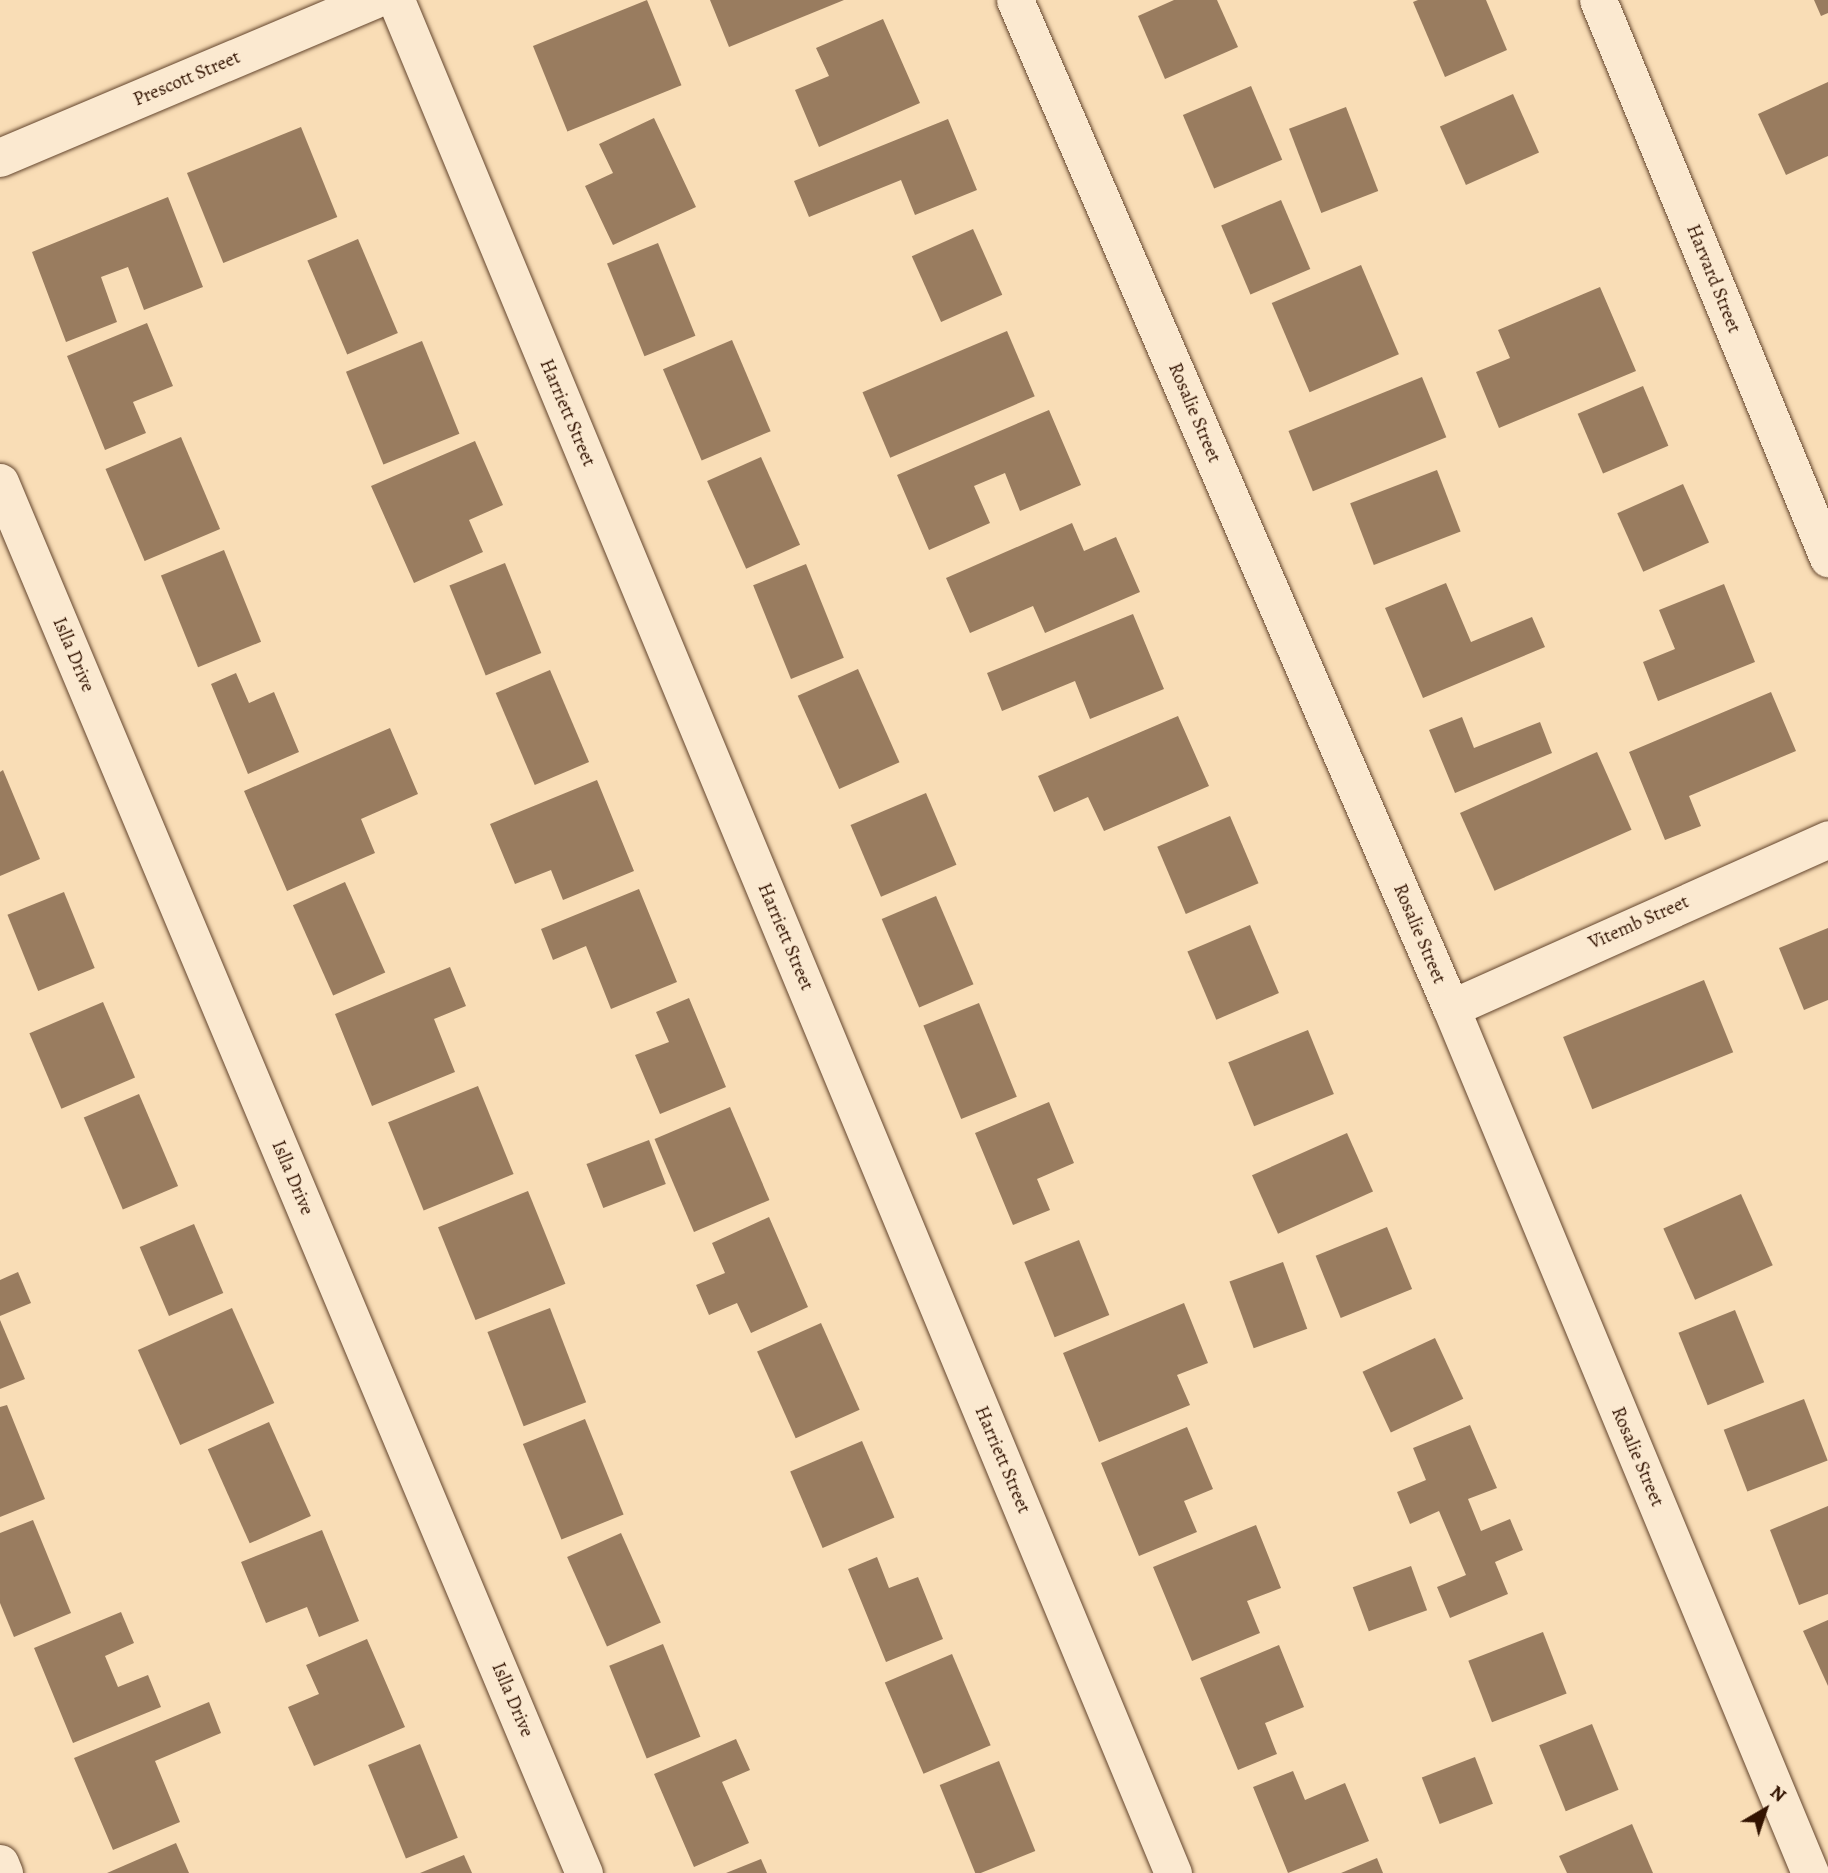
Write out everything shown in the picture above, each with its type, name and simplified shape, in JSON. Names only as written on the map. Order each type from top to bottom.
[{"type":"street","name":"Prescott Street","points":[[0,158],[374,0]]},
{"type":"street","name":"Harriett Street","points":[[396,0],[1173,1873]]},
{"type":"street","name":"Rosalie Street","points":[[1015,0],[1451,1008],[1810,1873]]},
{"type":"street","name":"Harvard Street","points":[[1598,0],[1828,558]]},
{"type":"street","name":"Islla Drive","points":[[0,482],[584,1873]]},
{"type":"street","name":"Vitemb Street","points":[[1451,1008],[1828,839]]},
{"type":"street","points":[[0,1863],[4,1873]]},
{"type":"building","points":[[647,0],[681,85],[567,131],[533,46]]},
{"type":"building","points":[[710,0],[844,0],[729,47]]},
{"type":"building","points":[[1174,0],[1217,0],[1238,47],[1165,79],[1138,16]]},
{"type":"building","points":[[1486,0],[1507,50],[1445,77],[1413,2]]},
{"type":"building","points":[[1814,0],[1828,0],[1828,13],[1821,16]]},
{"type":"building","points":[[883,19],[920,103],[819,147],[795,90],[829,76],[816,48]]},
{"type":"building","points":[[1828,82],[1828,156],[1786,175],[1758,114]]},
{"type":"building","points":[[1251,86],[1282,160],[1214,189],[1183,115]]},
{"type":"building","points":[[1513,94],[1539,152],[1466,185],[1440,127]]},
{"type":"building","points":[[1346,107],[1378,191],[1321,213],[1289,129]]},
{"type":"building","points":[[654,118],[696,207],[613,245],[585,186],[613,173],[599,144]]},
{"type":"building","points":[[948,119],[977,190],[915,215],[901,180],[809,217],[794,181]]},
{"type":"building","points":[[301,127],[337,217],[223,263],[187,173]]},
{"type":"building","points":[[168,197],[203,287],[144,310],[128,267],[101,277],[117,322],[66,342],[32,252]]},
{"type":"building","points":[[1281,200],[1310,269],[1250,294],[1221,225]]},
{"type":"building","points":[[973,229],[1002,295],[941,322],[912,256]]},
{"type":"building","points":[[358,239],[398,333],[347,354],[307,260]]},
{"type":"building","points":[[658,243],[695,336],[644,356],[607,264]]},
{"type":"building","points":[[1361,265],[1399,354],[1310,392],[1272,303]]},
{"type":"building","points":[[1600,287],[1636,371],[1499,428],[1476,372],[1510,358],[1498,330]]},
{"type":"building","points":[[147,323],[173,386],[133,402],[146,433],[105,450],[67,356]]},
{"type":"building","points":[[1007,331],[1035,396],[890,458],[862,392]]},
{"type":"building","points":[[732,340],[771,431],[702,460],[663,369]]},
{"type":"building","points":[[422,341],[459,434],[383,464],[346,372]]},
{"type":"building","points":[[1422,377],[1446,437],[1313,491],[1288,431]]},
{"type":"building","points":[[1643,386],[1668,446],[1603,474],[1578,414]]},
{"type":"building","points":[[1049,410],[1081,485],[1020,511],[1005,473],[974,486],[990,523],[929,550],[897,475]]},
{"type":"building","points":[[181,437],[220,529],[145,561],[106,469]]},
{"type":"building","points":[[475,441],[503,505],[469,520],[483,552],[414,583],[371,486]]},
{"type":"building","points":[[761,457],[800,545],[746,569],[707,481]]},
{"type":"building","points":[[1437,470],[1461,532],[1374,565],[1350,503]]},
{"type":"building","points":[[1683,484],[1709,542],[1643,572],[1617,513]]},
{"type":"building","points":[[1072,523],[1084,551],[1116,537],[1140,592],[1045,633],[1033,606],[970,633],[946,578]]},
{"type":"building","points":[[224,550],[261,642],[198,667],[161,575]]},
{"type":"building","points":[[505,563],[541,653],[486,675],[449,585]]},
{"type":"building","points":[[806,564],[844,658],[791,679],[753,585]]},
{"type":"building","points":[[1446,583],[1471,642],[1532,617],[1545,647],[1423,698],[1385,608]]},
{"type":"building","points":[[1724,584],[1755,662],[1658,701],[1643,662],[1675,649],[1659,610]]},
{"type":"building","points":[[1133,614],[1164,689],[1090,719],[1075,681],[1002,711],[987,673]]},
{"type":"building","points":[[858,669],[899,762],[839,789],[798,696]]},
{"type":"building","points":[[550,670],[589,762],[535,785],[496,693]]},
{"type":"building","points":[[236,673],[249,703],[274,692],[299,752],[248,774],[211,684]]},
{"type":"building","points":[[1771,692],[1796,751],[1689,796],[1701,826],[1665,840],[1629,752]]},
{"type":"building","points":[[1178,716],[1209,786],[1104,831],[1088,797],[1054,812],[1038,776]]},
{"type":"building","points":[[1462,717],[1474,748],[1540,722],[1552,753],[1455,793],[1429,730]]},
{"type":"building","points":[[390,728],[418,794],[361,819],[375,853],[287,891],[244,791]]},
{"type":"building","points":[[1597,752],[1632,830],[1495,891],[1460,813]]},
{"type":"building","points":[[3,770],[40,859],[0,876],[0,772]]},
{"type":"building","points":[[597,780],[634,871],[563,900],[551,870],[515,884],[490,824]]},
{"type":"building","points":[[926,793],[956,865],[881,897],[851,825]]},
{"type":"building","points":[[1230,816],[1259,883],[1186,914],[1157,847]]},
{"type":"building","points":[[345,882],[385,972],[333,996],[293,905]]},
{"type":"building","points":[[639,889],[677,982],[611,1009],[586,946],[553,960],[541,929]]},
{"type":"building","points":[[64,892],[95,968],[38,991],[7,915]]},
{"type":"building","points":[[936,896],[974,984],[919,1007],[882,919]]},
{"type":"building","points":[[1250,925],[1279,993],[1216,1020],[1187,952]]},
{"type":"building","points":[[1828,928],[1828,1000],[1804,1010],[1779,948]]},
{"type":"building","points":[[450,967],[466,1006],[434,1019],[455,1072],[372,1106],[335,1014]]},
{"type":"building","points":[[1704,980],[1733,1052],[1592,1109],[1563,1037]]},
{"type":"building","points":[[689,998],[726,1087],[660,1114],[635,1055],[669,1042],[656,1012]]},
{"type":"building","points":[[103,1002],[135,1077],[61,1109],[29,1033]]},
{"type":"building","points":[[979,1003],[1017,1097],[961,1119],[923,1025]]},
{"type":"building","points":[[1308,1030],[1334,1094],[1254,1126],[1228,1062]]},
{"type":"building","points":[[478,1086],[514,1174],[424,1210],[388,1122]]},
{"type":"building","points":[[139,1094],[178,1186],[123,1209],[84,1117]]},
{"type":"building","points":[[1049,1102],[1074,1163],[1037,1179],[1050,1210],[1013,1225],[975,1133]]},
{"type":"building","points":[[730,1107],[769,1200],[694,1232],[655,1139]]},
{"type":"building","points":[[1347,1133],[1373,1191],[1278,1234],[1252,1175]]},
{"type":"building","points":[[649,1140],[666,1184],[603,1208],[586,1164]]},
{"type":"building","points":[[528,1191],[565,1284],[476,1320],[438,1227]]},
{"type":"building","points":[[1741,1194],[1773,1265],[1695,1300],[1663,1229]]},
{"type":"building","points":[[769,1217],[808,1307],[751,1333],[737,1303],[709,1315],[696,1285],[725,1273],[712,1243]]},
{"type":"building","points":[[194,1224],[223,1293],[169,1316],[140,1247]]},
{"type":"building","points":[[1387,1227],[1412,1289],[1341,1318],[1316,1256]]},
{"type":"building","points":[[1079,1240],[1109,1315],[1055,1337],[1024,1262]]},
{"type":"building","points":[[1283,1262],[1307,1329],[1254,1348],[1229,1281]]},
{"type":"building","points":[[18,1272],[31,1303],[0,1316],[0,1280]]},
{"type":"building","points":[[1184,1303],[1208,1363],[1177,1375],[1190,1405],[1099,1442],[1063,1353]]},
{"type":"building","points":[[232,1308],[274,1403],[180,1445],[138,1350]]},
{"type":"building","points":[[550,1308],[586,1402],[524,1426],[487,1332]]},
{"type":"building","points":[[1735,1310],[1764,1382],[1708,1405],[1678,1333]]},
{"type":"building","points":[[0,1320],[25,1379],[0,1389]]},
{"type":"building","points":[[821,1323],[860,1410],[796,1438],[757,1351]]},
{"type":"building","points":[[1435,1338],[1463,1399],[1391,1433],[1362,1372]]},
{"type":"building","points":[[1804,1399],[1828,1461],[1747,1491],[1724,1430]]},
{"type":"building","points":[[7,1405],[45,1499],[0,1517],[0,1407]]},
{"type":"building","points":[[585,1419],[624,1514],[561,1540],[523,1444]]},
{"type":"building","points":[[269,1422],[311,1516],[250,1543],[208,1449]]},
{"type":"building","points":[[1470,1425],[1497,1488],[1468,1499],[1481,1531],[1510,1519],[1523,1550],[1495,1562],[1508,1594],[1450,1618],[1437,1587],[1466,1575],[1439,1511],[1410,1524],[1397,1492],[1426,1480],[1413,1448]]},
{"type":"building","points":[[1187,1427],[1213,1489],[1184,1501],[1197,1532],[1139,1556],[1101,1463]]},
{"type":"building","points":[[862,1441],[894,1517],[823,1548],[790,1471]]},
{"type":"building","points":[[1828,1506],[1828,1594],[1799,1605],[1770,1530]]},
{"type":"building","points":[[33,1520],[71,1613],[14,1637],[0,1603],[0,1533]]},
{"type":"building","points":[[1256,1525],[1281,1588],[1247,1601],[1260,1633],[1192,1661],[1153,1567]]},
{"type":"building","points":[[322,1530],[359,1621],[319,1637],[307,1607],[266,1623],[241,1562]]},
{"type":"building","points":[[621,1533],[661,1623],[607,1647],[567,1557]]},
{"type":"building","points":[[877,1557],[889,1588],[918,1577],[943,1639],[886,1662],[848,1569]]},
{"type":"building","points":[[1411,1566],[1427,1610],[1369,1631],[1353,1587]]},
{"type":"building","points":[[121,1612],[134,1643],[105,1656],[118,1687],[148,1675],[161,1707],[73,1743],[34,1648]]},
{"type":"building","points":[[1828,1620],[1828,1686],[1803,1631]]},
{"type":"building","points":[[1543,1632],[1567,1694],[1492,1722],[1468,1661]]},
{"type":"building","points":[[367,1639],[405,1727],[314,1766],[288,1707],[319,1694],[306,1665]]},
{"type":"building","points":[[663,1644],[700,1737],[647,1758],[609,1666]]},
{"type":"building","points":[[1279,1645],[1304,1707],[1265,1723],[1277,1754],[1238,1770],[1200,1678]]},
{"type":"building","points":[[952,1654],[991,1745],[923,1774],[885,1683]]},
{"type":"building","points":[[209,1702],[221,1733],[155,1761],[180,1822],[113,1850],[74,1758]]},
{"type":"building","points":[[1592,1724],[1619,1790],[1566,1811],[1539,1745]]},
{"type":"building","points":[[736,1739],[750,1770],[722,1782],[749,1843],[694,1867],[654,1774]]},
{"type":"building","points":[[420,1744],[458,1838],[406,1859],[368,1765]]},
{"type":"building","points":[[1475,1757],[1493,1804],[1440,1824],[1422,1777]]},
{"type":"building","points":[[999,1761],[1035,1851],[975,1873],[940,1785]]},
{"type":"building","points":[[1293,1771],[1305,1800],[1345,1783],[1369,1841],[1288,1873],[1253,1787]]},
{"type":"building","points":[[1632,1824],[1653,1873],[1567,1873],[1559,1856]]},
{"type":"building","points":[[176,1843],[189,1873],[107,1873]]},
{"type":"building","points":[[464,1855],[472,1873],[420,1873]]},
{"type":"building","points":[[1377,1858],[1383,1873],[1341,1873]]},
{"type":"building","points":[[761,1859],[767,1873],[726,1873]]}]
